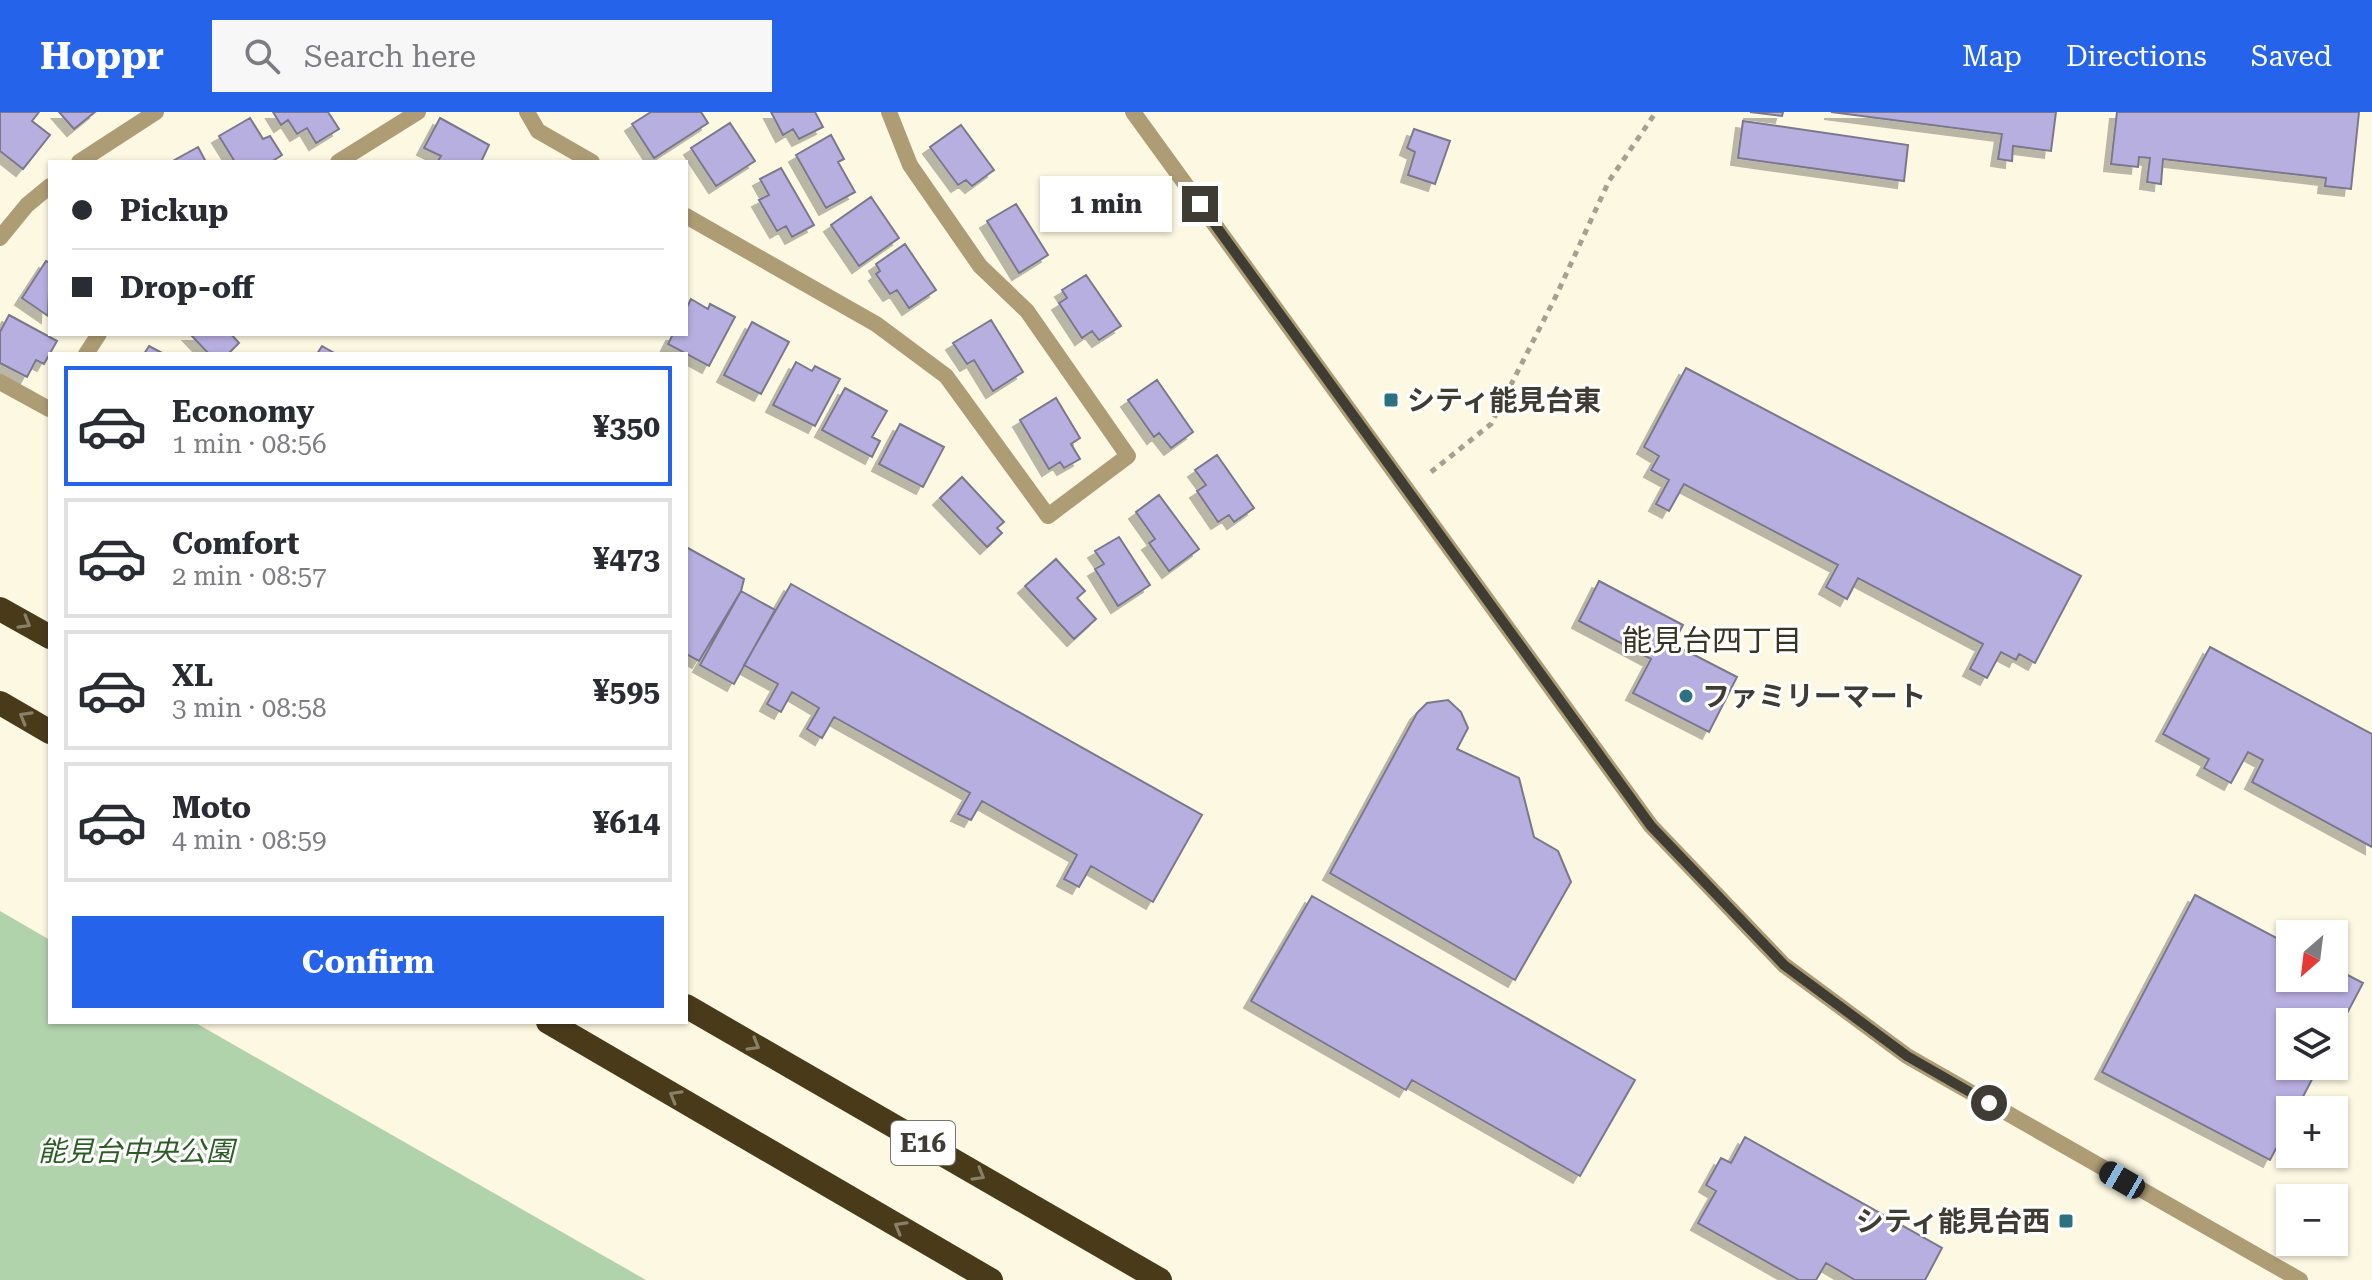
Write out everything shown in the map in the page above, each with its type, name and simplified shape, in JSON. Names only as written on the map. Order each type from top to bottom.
[{"type":"highway","points":[[0,609],[48,636]]},
{"type":"highway","points":[[0,703],[48,731]]},
{"type":"highway","name":"E16","points":[[688,1007],[1160,1280]]},
{"type":"highway","points":[[551,1024],[991,1280]]},
{"type":"street","points":[[82,160],[156,112]]},
{"type":"street","points":[[341,160],[418,112]]},
{"type":"street","points":[[527,112],[538,131],[589,160]]},
{"type":"street","points":[[688,217],[876,324],[946,376],[1048,516],[1128,456],[1027,311],[980,266],[910,165],[889,112]]},
{"type":"street","points":[[1133,112],[1651,826],[1784,965],[1907,1056],[2300,1280]]},
{"type":"street","points":[[0,238],[27,205],[48,188]]},
{"type":"street","points":[[0,382],[48,408]]},
{"type":"path","points":[[1407,490],[1491,424],[1556,296],[1609,181],[1656,112]]},
{"type":"green space","name":"能見台中央公園","points":[[0,911],[48,939],[48,1024],[198,1024],[646,1280],[0,1280]]},
{"type":"building","points":[[0,112],[39,112],[32,121],[50,135],[23,169],[0,151]]},
{"type":"building","points":[[59,112],[95,112],[74,129]]},
{"type":"building","points":[[273,112],[328,112],[339,129],[316,143],[307,128],[297,134],[288,120],[281,125]]},
{"type":"building","points":[[651,112],[701,112],[708,123],[654,158],[632,124]]},
{"type":"building","points":[[771,112],[815,112],[823,127],[799,139],[793,129],[783,135]]},
{"type":"building","points":[[1750,112],[1783,112],[1782,116]]},
{"type":"building","points":[[1831,112],[2056,112],[2051,151],[2013,146],[2012,161],[1998,159],[2002,134]]},
{"type":"building","points":[[2117,112],[2359,112],[2351,189],[2325,186],[2326,178],[2163,159],[2161,184],[2147,182],[2150,158],[2139,157],[2138,167],[2111,164]]},
{"type":"building","points":[[250,118],[263,139],[270,136],[282,155],[274,160],[234,160],[219,136]]},
{"type":"building","points":[[440,118],[489,145],[482,160],[438,160],[441,156],[424,148]]},
{"type":"building","points":[[1743,121],[1908,145],[1904,181],[1738,158]]},
{"type":"building","points":[[730,123],[755,161],[716,186],[691,148]]},
{"type":"building","points":[[961,125],[994,170],[972,186],[966,180],[958,185],[930,147]]},
{"type":"building","points":[[1414,129],[1450,141],[1435,184],[1408,175],[1415,152],[1407,148]]},
{"type":"building","points":[[831,135],[844,159],[838,162],[855,192],[826,208],[796,155]]},
{"type":"building","points":[[198,147],[205,160],[175,160]]},
{"type":"building","points":[[781,168],[814,225],[792,237],[786,226],[777,231],[759,200],[769,195],[760,179]]},
{"type":"building","points":[[871,197],[899,238],[859,266],[831,225]]},
{"type":"building","points":[[1016,204],[1048,255],[1019,273],[987,221]]},
{"type":"building","points":[[905,244],[936,290],[909,308],[897,290],[890,294],[876,274],[880,271],[876,264]]},
{"type":"building","points":[[46,261],[48,262],[48,316],[22,298]]},
{"type":"building","points":[[1086,275],[1121,326],[1099,340],[1092,331],[1082,338],[1059,303],[1067,298],[1062,290]]},
{"type":"building","points":[[691,299],[708,309],[710,304],[735,317],[709,366],[688,352],[668,344],[672,336],[688,336],[688,305]]},
{"type":"building","points":[[9,315],[57,341],[48,352],[44,364],[36,360],[27,377],[0,363],[0,332]]},
{"type":"building","points":[[991,320],[1023,372],[993,391],[974,360],[967,364],[953,343]]},
{"type":"building","points":[[752,322],[789,342],[761,394],[724,375]]},
{"type":"building","points":[[192,336],[233,336],[239,343],[230,352],[207,352]]},
{"type":"building","points":[[149,346],[160,352],[145,352]]},
{"type":"building","points":[[322,346],[332,352],[318,352]]},
{"type":"building","points":[[796,362],[812,371],[815,366],[840,379],[815,426],[773,405]]},
{"type":"building","points":[[1686,368],[2081,576],[2035,663],[2019,654],[2016,660],[2001,652],[1987,678],[1970,669],[1983,644],[1858,578],[1847,599],[1826,587],[1838,565],[1684,484],[1669,511],[1656,504],[1669,480],[1651,470],[1659,456],[1644,447]]},
{"type":"building","points":[[1157,380],[1193,432],[1171,448],[1159,433],[1154,437],[1128,400]]},
{"type":"building","points":[[845,388],[887,411],[872,437],[880,441],[872,457],[822,430]]},
{"type":"building","points":[[1056,398],[1080,438],[1071,444],[1080,459],[1064,468],[1060,462],[1049,469],[1020,420]]},
{"type":"building","points":[[900,424],[944,447],[923,487],[879,464]]},
{"type":"building","points":[[1217,455],[1254,508],[1234,522],[1229,515],[1218,522],[1197,491],[1206,485],[1195,470]]},
{"type":"building","points":[[962,477],[1004,522],[997,528],[1002,533],[987,547],[940,498]]},
{"type":"building","points":[[1159,495],[1199,549],[1169,571],[1149,543],[1155,539],[1136,512]]},
{"type":"building","points":[[1119,537],[1150,585],[1118,606],[1095,569],[1104,564],[1095,551]]},
{"type":"building","points":[[688,548],[744,579],[741,591],[699,661],[688,655]]},
{"type":"building","points":[[1056,559],[1085,591],[1077,598],[1096,619],[1074,639],[1025,586]]},
{"type":"building","points":[[1599,581],[1683,625],[1673,644],[1737,677],[1709,732],[1633,693],[1651,659],[1579,621]]},
{"type":"building","points":[[791,584],[1202,815],[1153,902],[1091,866],[1079,887],[1064,879],[1077,855],[982,801],[971,820],[958,814],[970,793],[834,717],[822,738],[807,729],[819,708],[792,692],[781,712],[767,704],[778,684],[744,665]]},
{"type":"building","points":[[741,591],[775,610],[734,684],[700,665]]},
{"type":"building","points":[[2210,647],[2372,734],[2372,847],[2252,782],[2263,760],[2248,752],[2231,783],[2204,768],[2209,759],[2163,734]]},
{"type":"building","points":[[1448,700],[1461,712],[1468,728],[1457,749],[1519,778],[1534,837],[1558,851],[1571,882],[1515,980],[1330,873],[1417,713],[1427,703]]},
{"type":"building","points":[[2195,895],[2276,938],[2276,992],[2348,992],[2348,975],[2363,983],[2348,1011],[2348,1008],[2276,1008],[2276,1080],[2312,1080],[2303,1096],[2276,1096],[2276,1149],[2270,1160],[2102,1072]]},
{"type":"building","points":[[1312,896],[1635,1080],[1580,1176],[1412,1080],[1406,1090],[1251,1001]]},
{"type":"building","points":[[1745,1137],[1942,1248],[1925,1280],[1855,1280],[1826,1263],[1816,1280],[1799,1280],[1698,1223],[1716,1191],[1706,1185],[1721,1158],[1731,1163]]},
{"type":"place","name":"シティ能見台東","points":[[1391,400]]},
{"type":"place","name":"ファミリーマート","points":[[1686,696]]},
{"type":"place","name":"シティ能見台西","points":[[2066,1221]]},
{"type":"district","name":"能見台四丁目","points":[[1712,640]]},
{"type":"route","points":[[1200,204],[1651,826],[1784,965],[1907,1056],[1989,1103]]}]
